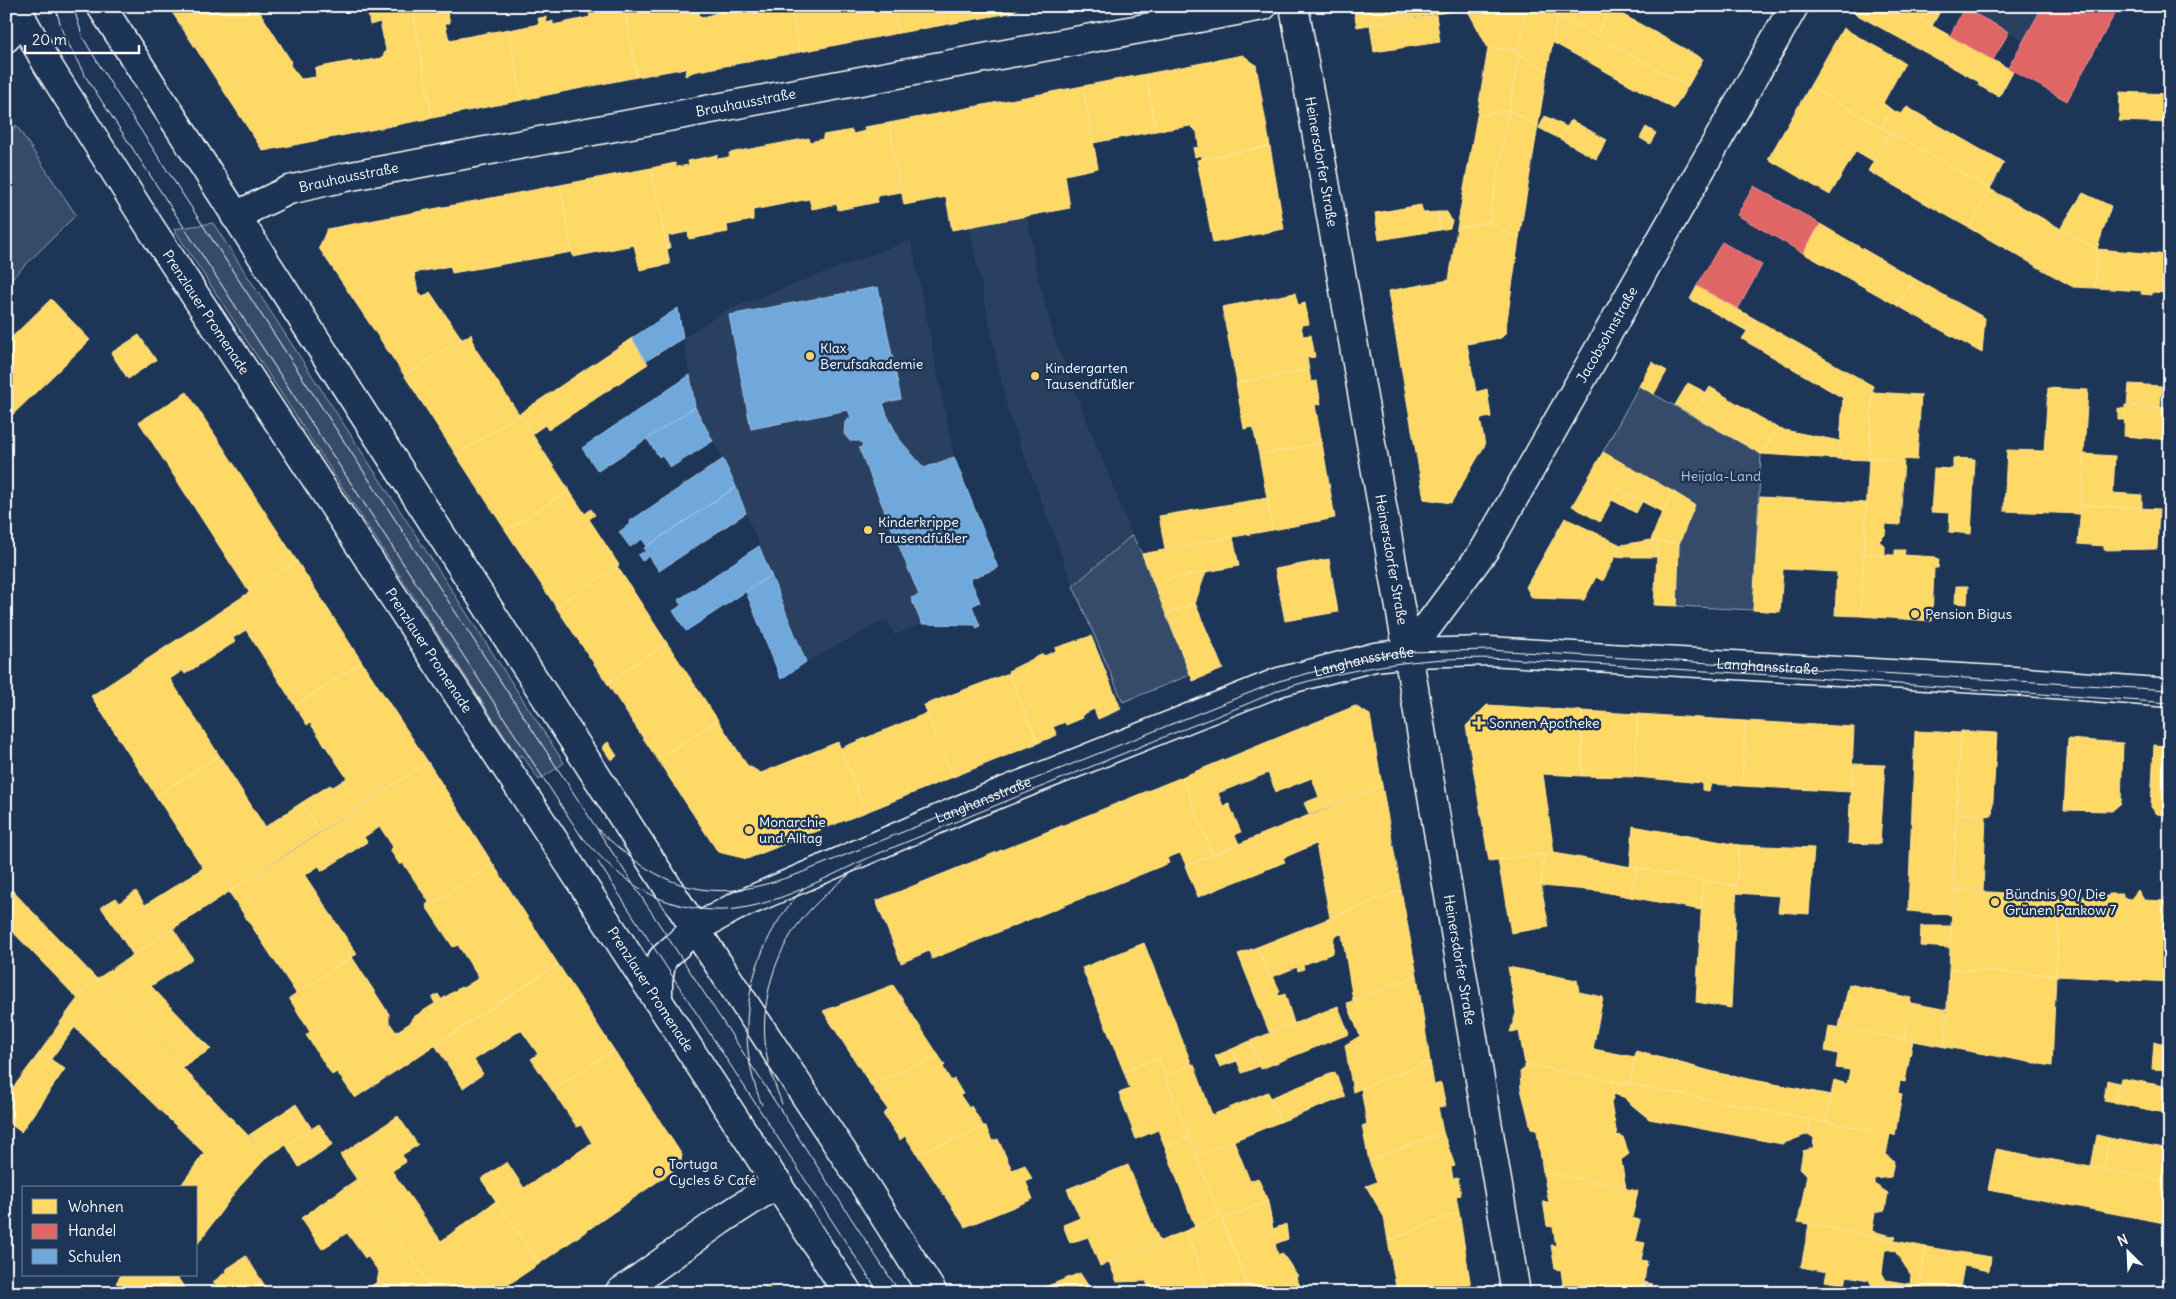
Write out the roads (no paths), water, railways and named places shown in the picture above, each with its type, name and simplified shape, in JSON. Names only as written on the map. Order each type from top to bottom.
[{"type":"street","points":[[100,6],[695,929],[865,1186],[933,1293]]},
{"type":"street","name":"Brauhausstraße","points":[[235,216],[289,190],[346,177],[1264,6]]},
{"type":"street","name":"Heinersdorfer Straße","points":[[1294,6],[1408,653],[1516,1293]]},
{"type":"street","name":"Jacobsohnstraße","points":[[1408,653],[1488,545],[1794,6]]},
{"type":"street","name":"Prenzlauer Promenade","points":[[20,15],[47,64],[150,227],[778,1183],[848,1293]]},
{"type":"street","name":"Langhansstraße","points":[[658,1001],[658,981],[662,960],[695,929],[735,907],[973,804],[1280,682],[1375,657],[1408,653],[1488,650],[2014,680],[2170,693]]},
{"type":"street","points":[[619,1293],[721,1220],[778,1183]]},
{"type":"tram line","points":[[55,6],[63,33],[84,74],[583,839]]},
{"type":"tram line","points":[[73,6],[83,38],[114,89],[900,1293]]},
{"type":"tram line","points":[[598,829],[630,857],[646,868],[682,885],[721,891],[757,886],[798,874],[1279,681],[1367,658],[1408,652],[1489,650],[2170,690]]},
{"type":"tram line","points":[[580,834],[622,876],[654,896],[692,908],[713,910],[757,905],[802,889],[887,850],[1281,689],[1366,668],[1424,661],[1482,658],[1511,659],[2170,703]]},
{"type":"tram line","points":[[598,862],[879,1293]]},
{"type":"tram line","points":[[782,1104],[768,1064],[765,1034],[767,1002],[774,970],[788,940],[803,918],[827,893],[862,864]]},
{"type":"tram line","points":[[762,1105],[753,1077],[748,1048],[747,1019],[751,991],[758,963],[769,936],[784,912],[803,889]]},
{"type":"place","name":"Klax Berufsakademie","points":[[810,356]]},
{"type":"place","name":"Kindergarten Tausendfüßler","points":[[1035,376]]},
{"type":"place","name":"Kinderkrippe Tausendfüßler","points":[[868,530]]},
{"type":"place","name":"Pension Bigus","points":[[1915,614]]},
{"type":"place","name":"Sonnen Apotheke","points":[[1479,723]]},
{"type":"place","name":"Monarchie und Alltag","points":[[749,830]]},
{"type":"place","name":"Bündnis 90/ Die Grünen Pankow 7","points":[[1995,902]]},
{"type":"place","name":"Tortuga Cycles & Café","points":[[659,1172]]},
{"type":"park label","name":"Heijala-Land","points":[[1721,476]]}]
